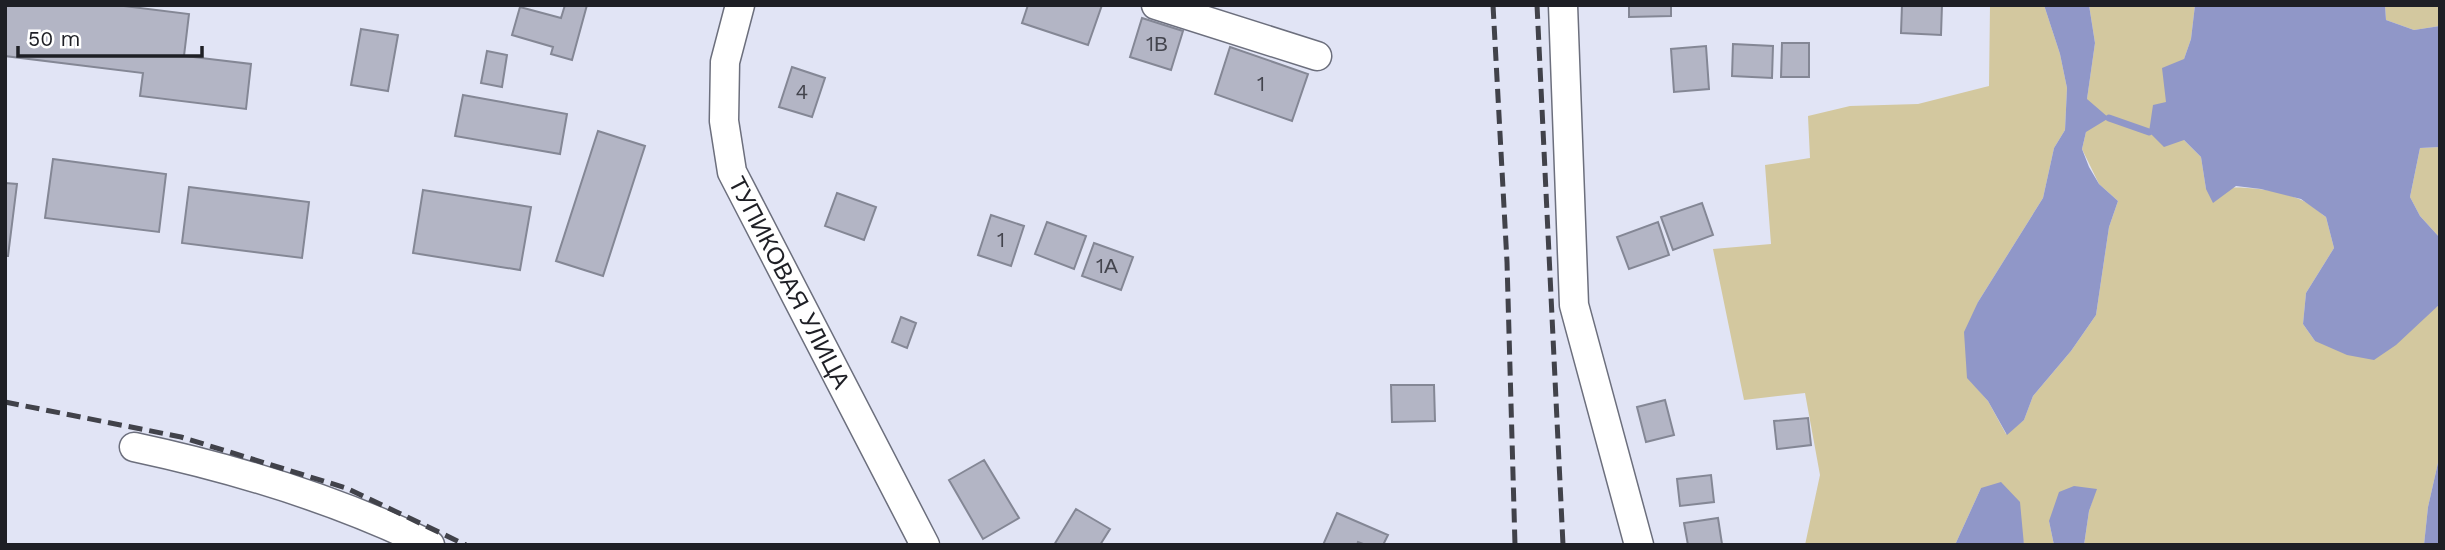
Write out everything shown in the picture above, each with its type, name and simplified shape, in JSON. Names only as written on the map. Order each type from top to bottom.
[{"type":"street","name":"ТУПИКОВАЯ УЛИЦА","points":[[740,5],[725,62],[724,121],[732,172],[925,545]]},
{"type":"street","points":[[1156,5],[1317,56]]},
{"type":"street","points":[[1563,5],[1574,304],[1639,545]]},
{"type":"street","points":[[134,447],[205,462],[294,489],[384,522],[430,545]]},
{"type":"shaded area","points":[[1990,5],[2044,5],[2060,54],[2067,88],[2065,130],[2054,148],[2043,198],[1978,302],[1968,378],[1988,401],[2006,434],[2024,420],[2033,396],[2071,351],[2096,315],[2109,227],[2118,201],[2099,184],[2082,149],[2095,43],[2089,5],[2195,5],[2191,39],[2184,59],[2184,140],[2201,157],[2206,189],[2241,188],[2276,192],[2302,200],[2326,217],[2334,248],[2306,293],[2303,324],[2315,341],[2417,323],[2440,304],[2440,454],[2428,507],[2424,545],[2084,545],[2089,511],[2096,489],[2049,521],[2054,545],[2024,545],[2022,535],[1981,488],[1955,545],[1805,545],[1820,475],[1805,393],[1744,400],[1713,249],[1771,244],[1765,165],[1810,158],[1808,116],[1850,106],[1918,104],[1989,86]]},
{"type":"shaded area","points":[[2385,5],[2440,5],[2440,26],[2414,30],[2386,20]]},
{"type":"shaded area","points":[[2440,147],[2440,238],[2420,216],[2410,197],[2420,148]]},
{"type":"water","points":[[2044,5],[2089,5],[2095,43],[2087,99],[2109,118],[2086,132],[2082,149],[2099,184],[2118,201],[2109,227],[2096,315],[2071,351],[2033,396],[2024,420],[2007,435],[1988,401],[1967,378],[1964,332],[1978,302],[2043,198],[2054,148],[2065,130],[2067,88],[2060,54]]},
{"type":"water","points":[[2195,5],[2385,5],[2386,20],[2414,30],[2440,26],[2440,147],[2420,148],[2410,197],[2420,216],[2440,238],[2440,304],[2396,345],[2374,360],[2347,355],[2315,341],[2303,324],[2306,293],[2334,248],[2326,217],[2301,199],[2261,189],[2236,186],[2213,203],[2206,189],[2201,157],[2184,140],[2164,147],[2149,132],[2153,105],[2166,102],[2162,68],[2184,59],[2191,39]]},
{"type":"water","points":[[2440,454],[2440,545],[2424,545],[2428,507]]},
{"type":"water","points":[[2001,482],[2020,502],[2024,545],[1955,545],[1981,488]]},
{"type":"water","points":[[2074,486],[2097,489],[2089,511],[2084,545],[2054,545],[2049,521],[2059,492]]},
{"type":"building","points":[[5,5],[116,5],[189,14],[184,56],[251,64],[246,109],[140,96],[143,73],[5,56]]},
{"type":"building","points":[[565,5],[587,5],[572,60],[551,54],[553,47],[512,35],[520,7],[561,18]]},
{"type":"building","points":[[1028,5],[1102,5],[1088,45],[1022,23]]},
{"type":"building","points":[[1629,5],[1671,5],[1671,16],[1629,17]]},
{"type":"building","points":[[1902,5],[1942,5],[1941,35],[1901,33]]},
{"type":"building","points":[[1142,18],[1183,31],[1171,70],[1130,57]]},
{"type":"building","points":[[361,29],[398,35],[388,91],[351,85]]},
{"type":"building","points":[[1782,43],[1809,43],[1809,77],[1781,77]]},
{"type":"building","points":[[1733,44],[1773,46],[1772,78],[1732,76]]},
{"type":"building","points":[[1706,46],[1709,89],[1674,92],[1671,49]]},
{"type":"building","points":[[1230,47],[1308,74],[1292,121],[1215,94]]},
{"type":"building","points":[[487,51],[507,55],[502,87],[481,83]]},
{"type":"building","points":[[792,67],[825,78],[812,117],[779,107]]},
{"type":"building","points":[[463,95],[567,114],[560,154],[455,136]]},
{"type":"building","points":[[598,131],[645,146],[603,276],[556,261]]},
{"type":"building","points":[[53,159],[166,174],[159,232],[45,218]]},
{"type":"building","points":[[5,183],[17,184],[8,256],[5,256]]},
{"type":"building","points":[[189,187],[309,202],[302,258],[182,243]]},
{"type":"building","points":[[423,190],[531,207],[520,270],[413,253]]},
{"type":"building","points":[[837,193],[876,207],[864,240],[825,226]]},
{"type":"building","points":[[1702,203],[1713,235],[1673,250],[1661,217]]},
{"type":"building","points":[[991,215],[1024,226],[1011,266],[978,255]]},
{"type":"building","points":[[1047,222],[1086,236],[1074,269],[1035,254]]},
{"type":"building","points":[[1658,222],[1669,255],[1629,269],[1617,237]]},
{"type":"building","points":[[1094,243],[1133,257],[1121,290],[1082,276]]},
{"type":"building","points":[[901,317],[916,323],[907,348],[892,342]]},
{"type":"building","points":[[1391,385],[1434,385],[1435,421],[1392,422]]},
{"type":"building","points":[[1665,400],[1674,435],[1646,442],[1637,407]]},
{"type":"building","points":[[1808,418],[1811,445],[1777,449],[1774,421]]},
{"type":"building","points":[[984,460],[1019,518],[983,539],[949,480]]},
{"type":"building","points":[[1711,475],[1714,502],[1680,506],[1677,479]]},
{"type":"building","points":[[1076,509],[1110,529],[1100,545],[1054,545]]},
{"type":"building","points":[[1337,513],[1388,535],[1383,545],[1358,542],[1357,545],[1323,545]]},
{"type":"building","points":[[1718,518],[1722,544],[1688,545],[1684,523]]},
{"type":"waterway","points":[[2109,118],[2149,132]]},
{"type":"railway","points":[[1493,5],[1507,262],[1515,545]]},
{"type":"railway","points":[[1537,5],[1563,545]]},
{"type":"railway","points":[[5,402],[181,437],[346,488],[466,545]]}]
